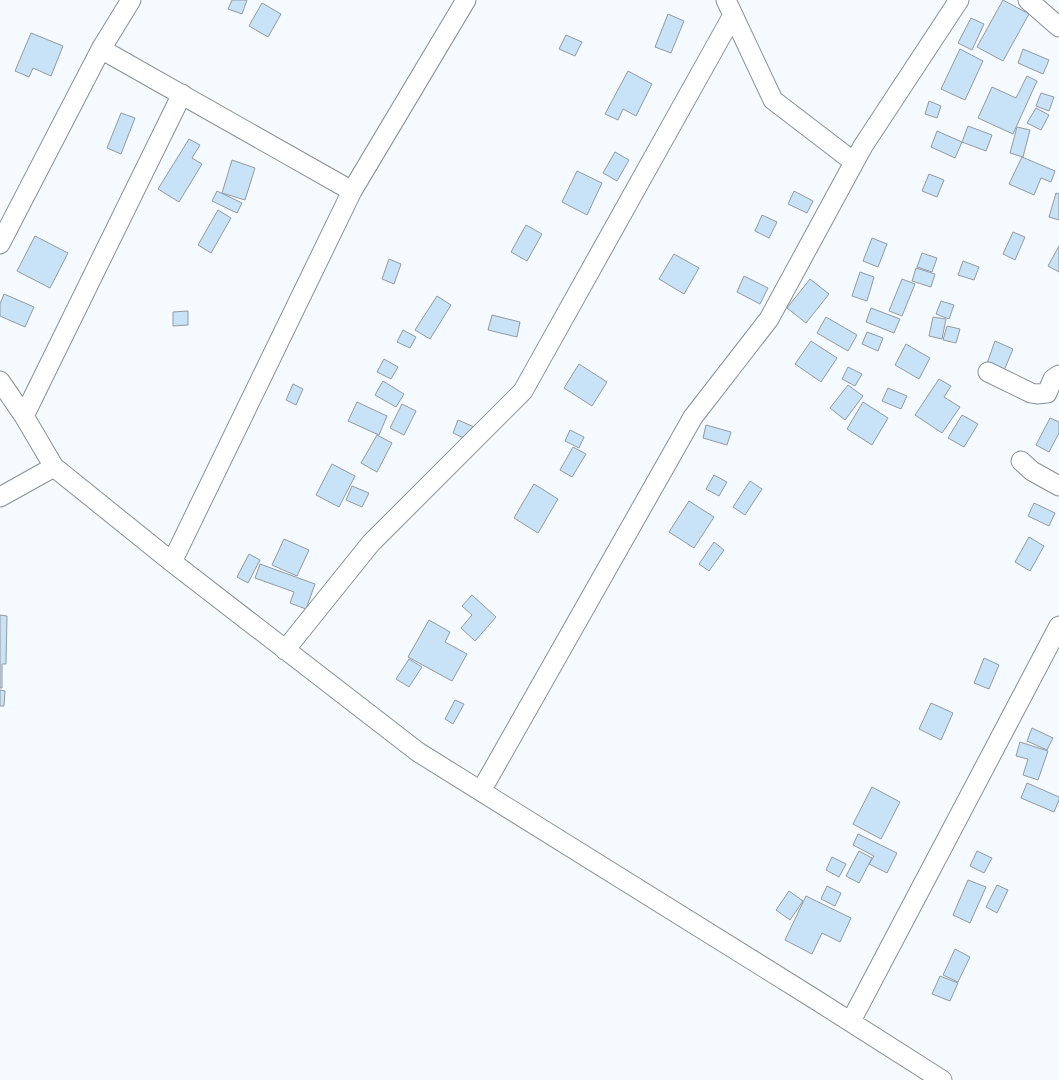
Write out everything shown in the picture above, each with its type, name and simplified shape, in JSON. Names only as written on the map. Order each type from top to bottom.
[{"type":"street","points":[[0,244],[101,49],[131,0]]},
{"type":"street","points":[[172,562],[352,191],[466,0]]},
{"type":"street","points":[[481,791],[693,417],[769,319],[863,146],[959,0]]},
{"type":"street","points":[[1028,0],[1059,27]]},
{"type":"street","points":[[729,7],[773,100],[854,162]]},
{"type":"street","points":[[285,650],[371,543],[523,391],[729,7]]},
{"type":"street","points":[[101,49],[352,191]]},
{"type":"street","points":[[24,416],[182,94]]},
{"type":"street","points":[[988,372],[1025,391],[1037,394],[1047,393],[1053,379],[1059,375]]},
{"type":"street","points":[[0,381],[24,416],[54,467],[172,562],[418,752],[942,1080]]},
{"type":"street","points":[[1021,461],[1032,471],[1059,486]]},
{"type":"street","points":[[0,497],[54,467]]},
{"type":"street","points":[[850,1022],[1059,626]]},
{"type":"building","points":[[232,0],[247,0],[242,14],[228,9]]},
{"type":"building","points":[[1003,0],[1029,14],[1003,61],[977,47]]},
{"type":"building","points":[[262,3],[281,14],[268,37],[249,26]]},
{"type":"building","points":[[668,14],[684,21],[671,53],[655,47]]},
{"type":"building","points":[[971,18],[984,24],[972,50],[958,43]]},
{"type":"building","points":[[31,33],[63,46],[51,76],[33,68],[29,77],[15,71]]},
{"type":"building","points":[[566,35],[582,42],[575,56],[559,49]]},
{"type":"building","points":[[960,49],[983,61],[965,100],[941,89]]},
{"type":"building","points":[[1023,49],[1049,60],[1043,74],[1018,63]]},
{"type":"building","points":[[628,71],[652,84],[636,116],[623,109],[618,120],[605,114]]},
{"type":"building","points":[[1027,76],[1037,81],[1013,134],[978,118],[992,87],[1016,98]]},
{"type":"building","points":[[1041,93],[1054,97],[1049,111],[1036,106]]},
{"type":"building","points":[[929,101],[941,106],[937,118],[925,114]]},
{"type":"building","points":[[1036,108],[1049,115],[1041,130],[1027,123]]},
{"type":"building","points":[[121,113],[135,118],[121,154],[107,148]]},
{"type":"building","points":[[968,126],[992,135],[986,151],[962,142]]},
{"type":"building","points":[[1017,127],[1030,130],[1023,157],[1010,153]]},
{"type":"building","points":[[937,131],[962,142],[955,158],[931,147]]},
{"type":"building","points":[[189,139],[200,145],[192,158],[202,164],[179,202],[158,189]]},
{"type":"building","points":[[615,152],[629,160],[617,181],[603,173]]},
{"type":"building","points":[[1022,157],[1055,171],[1051,182],[1041,178],[1034,195],[1009,184]]},
{"type":"building","points":[[232,160],[255,168],[245,200],[222,193]]},
{"type":"building","points":[[577,171],[602,183],[587,215],[562,202]]},
{"type":"building","points":[[929,174],[944,180],[937,197],[922,191]]},
{"type":"building","points":[[217,191],[242,203],[237,213],[212,201]]},
{"type":"building","points":[[794,191],[813,201],[807,213],[788,204]]},
{"type":"building","points":[[1056,193],[1059,194],[1059,220],[1049,217]]},
{"type":"building","points":[[218,210],[231,218],[211,253],[198,245]]},
{"type":"building","points":[[762,215],[777,222],[769,238],[755,231]]},
{"type":"building","points":[[526,225],[542,234],[527,261],[511,252]]},
{"type":"building","points":[[1013,232],[1025,237],[1015,260],[1003,254]]},
{"type":"building","points":[[35,236],[68,253],[50,288],[17,271]]},
{"type":"building","points":[[872,238],[887,244],[878,267],[863,261]]},
{"type":"building","points":[[1059,246],[1059,272],[1048,266]]},
{"type":"building","points":[[922,253],[937,258],[932,272],[917,267]]},
{"type":"building","points":[[674,254],[699,268],[684,294],[659,279]]},
{"type":"building","points":[[389,259],[401,264],[394,284],[382,279]]},
{"type":"building","points":[[963,261],[979,267],[974,280],[958,275]]},
{"type":"building","points":[[916,268],[935,274],[931,287],[912,281]]},
{"type":"building","points":[[860,272],[874,277],[867,301],[852,296]]},
{"type":"building","points":[[744,276],[768,288],[760,304],[737,292]]},
{"type":"building","points":[[810,279],[829,294],[806,323],[787,308]]},
{"type":"building","points":[[902,279],[915,284],[902,316],[889,311]]},
{"type":"building","points":[[4,294],[34,307],[25,327],[0,316],[0,304]]},
{"type":"building","points":[[437,296],[451,305],[430,339],[415,330]]},
{"type":"building","points":[[941,301],[954,305],[949,319],[936,314]]},
{"type":"building","points":[[871,308],[900,319],[894,333],[866,322]]},
{"type":"building","points":[[188,311],[188,325],[173,326],[173,312]]},
{"type":"building","points":[[492,315],[520,322],[517,337],[488,330]]},
{"type":"building","points":[[826,317],[857,335],[848,351],[817,333]]},
{"type":"building","points":[[933,317],[946,319],[942,339],[929,336]]},
{"type":"building","points":[[947,326],[960,329],[956,343],[943,340]]},
{"type":"building","points":[[403,330],[416,337],[410,348],[397,342]]},
{"type":"building","points":[[867,332],[883,338],[878,351],[862,344]]},
{"type":"building","points":[[811,341],[837,358],[821,382],[795,364]]},
{"type":"building","points":[[995,341],[1013,349],[1003,373],[986,366]]},
{"type":"building","points":[[906,344],[930,358],[919,379],[895,365]]},
{"type":"building","points":[[384,359],[398,367],[391,379],[377,372]]},
{"type":"building","points":[[579,364],[607,382],[592,406],[564,388]]},
{"type":"building","points":[[848,367],[862,374],[855,386],[842,379]]},
{"type":"building","points":[[939,379],[951,386],[944,397],[960,407],[942,433],[915,415]]},
{"type":"building","points":[[383,381],[404,394],[396,407],[375,395]]},
{"type":"building","points":[[293,384],[303,389],[296,405],[286,400]]},
{"type":"building","points":[[848,385],[863,396],[845,420],[830,408]]},
{"type":"building","points":[[888,388],[907,396],[901,409],[882,401]]},
{"type":"building","points":[[357,402],[387,416],[379,435],[348,421]]},
{"type":"building","points":[[863,402],[888,418],[872,445],[847,429]]},
{"type":"building","points":[[402,404],[416,411],[404,435],[390,428]]},
{"type":"building","points":[[962,415],[978,424],[964,447],[948,438]]},
{"type":"building","points":[[1050,418],[1059,422],[1059,433],[1049,452],[1036,445]]},
{"type":"building","points":[[458,420],[474,427],[468,440],[453,433]]},
{"type":"building","points":[[706,425],[731,432],[727,445],[703,438]]},
{"type":"building","points":[[570,430],[584,437],[579,448],[565,441]]},
{"type":"building","points":[[377,435],[392,443],[377,472],[361,463]]},
{"type":"building","points":[[573,447],[586,454],[572,477],[560,470]]},
{"type":"building","points":[[332,464],[355,476],[339,507],[316,495]]},
{"type":"building","points":[[714,475],[727,482],[719,496],[706,489]]},
{"type":"building","points":[[750,481],[762,489],[745,515],[733,507]]},
{"type":"building","points":[[534,484],[558,499],[538,533],[514,518]]},
{"type":"building","points":[[352,486],[369,493],[362,507],[346,500]]},
{"type":"building","points":[[689,501],[714,517],[694,548],[669,532]]},
{"type":"building","points":[[1034,503],[1055,513],[1049,526],[1028,516]]},
{"type":"building","points":[[1029,537],[1044,546],[1030,571],[1015,562]]},
{"type":"building","points":[[284,539],[309,550],[297,576],[272,565]]},
{"type":"building","points":[[714,542],[724,550],[709,571],[699,564]]},
{"type":"building","points":[[249,554],[260,560],[248,583],[237,577]]},
{"type":"building","points":[[260,564],[315,584],[306,609],[290,603],[294,592],[255,578]]},
{"type":"building","points":[[472,595],[496,617],[475,641],[461,628],[472,615],[462,606]]},
{"type":"building","points":[[0,615],[7,616],[6,664],[2,664],[2,688],[0,688]]},
{"type":"building","points":[[429,620],[450,632],[445,642],[467,654],[452,681],[408,657]]},
{"type":"building","points":[[984,658],[999,665],[989,689],[974,683]]},
{"type":"building","points":[[409,659],[422,667],[409,687],[396,679]]},
{"type":"building","points":[[0,690],[5,691],[4,706],[0,706]]},
{"type":"building","points":[[455,700],[464,704],[453,724],[445,719]]},
{"type":"building","points":[[931,703],[953,713],[941,740],[919,729]]},
{"type":"building","points":[[1032,728],[1053,738],[1047,750],[1027,741]]},
{"type":"building","points":[[1020,742],[1048,751],[1038,780],[1023,775],[1028,759],[1016,756]]},
{"type":"building","points":[[1027,783],[1059,797],[1054,812],[1021,798]]},
{"type":"building","points":[[872,787],[900,802],[881,839],[853,824]]},
{"type":"building","points":[[858,834],[897,853],[887,873],[869,864],[874,856],[853,845]]},
{"type":"building","points":[[859,851],[872,858],[859,883],[846,876]]},
{"type":"building","points":[[977,851],[992,858],[984,873],[970,866]]},
{"type":"building","points":[[832,857],[846,864],[839,877],[826,870]]},
{"type":"building","points":[[968,880],[986,887],[970,923],[953,915]]},
{"type":"building","points":[[997,885],[1008,890],[997,913],[986,907]]},
{"type":"building","points":[[827,886],[841,893],[835,906],[821,899]]},
{"type":"building","points":[[789,891],[803,901],[790,920],[776,910]]},
{"type":"building","points":[[806,896],[851,918],[840,942],[822,933],[812,954],[785,940]]},
{"type":"building","points":[[955,949],[970,957],[958,982],[943,975]]},
{"type":"building","points":[[940,976],[958,983],[950,1001],[932,994]]}]
